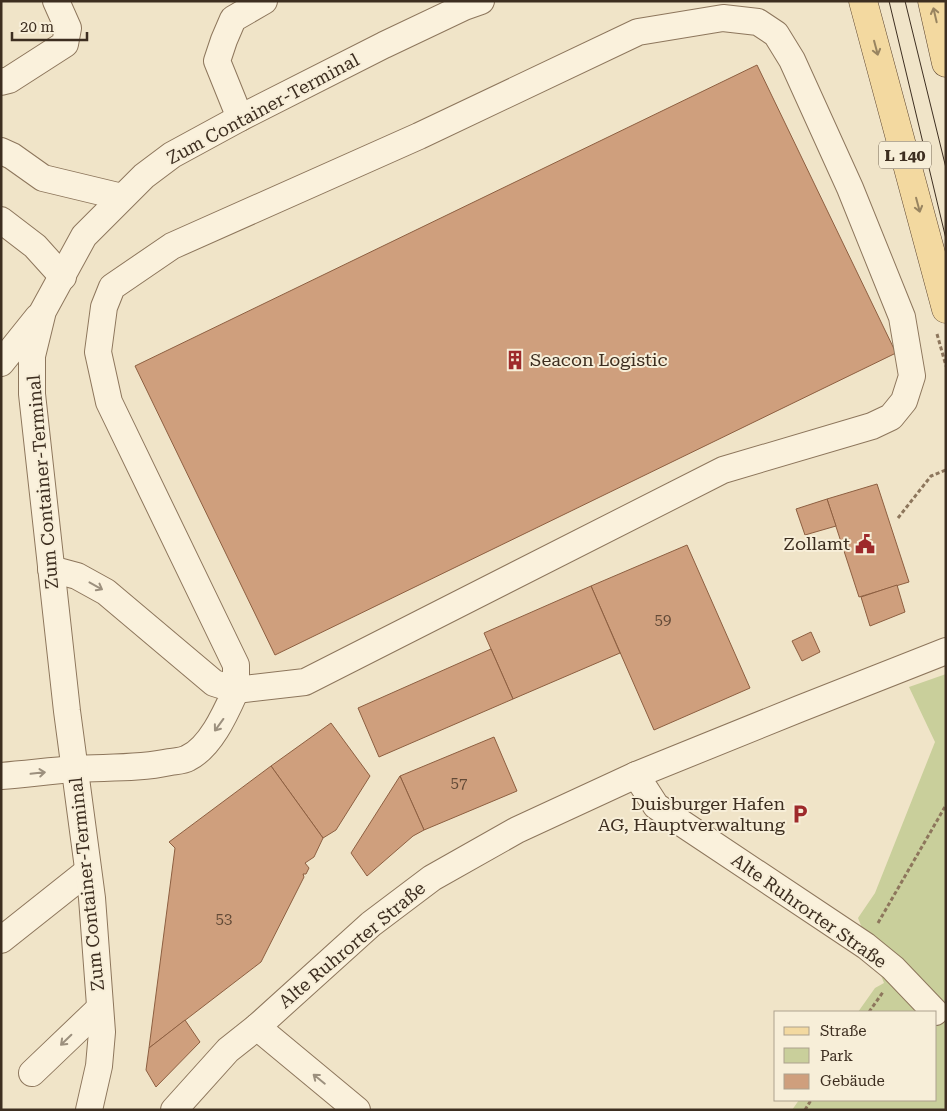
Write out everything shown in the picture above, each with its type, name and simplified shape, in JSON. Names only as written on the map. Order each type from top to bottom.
[{"type":"main road","name":"L 140","points":[[863,1],[946,310]]},
{"type":"main road","points":[[932,1],[946,63]]},
{"type":"street","points":[[1,82],[9,80],[65,44],[68,28],[56,1]]},
{"type":"street","points":[[240,118],[217,61],[233,19],[264,1]]},
{"type":"street","name":"Zum Container-Terminal","points":[[89,1110],[99,1066],[102,1032],[92,898],[74,769],[32,394],[32,356],[43,311],[63,278],[84,236],[122,196],[144,176],[172,155],[240,118],[384,45],[480,1]]},
{"type":"street","points":[[1,776],[74,769],[130,768],[164,764],[188,758],[207,741],[224,718],[236,690],[236,665],[108,402],[98,352],[104,308],[112,287],[172,246],[419,136],[638,32],[723,18],[758,22],[776,34],[792,60],[850,188],[902,317],[912,376],[904,401],[891,417],[872,426],[723,470],[305,682],[236,690],[214,683],[106,592],[77,576],[51,570]]},
{"type":"street","points":[[1,151],[12,156],[43,178],[122,196]]},
{"type":"street","points":[[1,220],[35,246],[63,278]]},
{"type":"street","points":[[1,363],[43,311]]},
{"type":"street","name":"Alte Ruhrorter Straße","points":[[174,1110],[228,1050],[257,1027],[371,924],[432,878],[517,830],[636,775],[946,651]]},
{"type":"street","name":"Alte Ruhrorter Straße","points":[[636,775],[656,806],[818,904],[893,968],[935,1011]]},
{"type":"street","points":[[1,940],[88,871]]},
{"type":"street","points":[[32,1073],[100,1008]]},
{"type":"street","name":"Alte Ruhrorter Straße","points":[[937,1013],[946,1026]]},
{"type":"street","points":[[257,1027],[357,1110]]},
{"type":"path","points":[[898,518],[931,476],[946,470]]},
{"type":"path","points":[[866,946],[946,804]]},
{"type":"green space","points":[[946,674],[946,1110],[792,1110],[798,1101],[937,1101],[937,1011],[859,1011],[875,988],[884,983],[858,918],[875,893],[935,742],[909,687]]},
{"type":"building","name":"Seacon Logistic","points":[[757,65],[896,353],[275,655],[135,366]]},
{"type":"building","points":[[877,484],[909,582],[859,597],[827,499]]},
{"type":"building","points":[[827,499],[836,526],[805,535],[796,509]]},
{"type":"building","points":[[687,545],[750,688],[654,730],[591,586]]},
{"type":"building","points":[[897,585],[905,612],[870,626],[861,597]]},
{"type":"building","points":[[591,586],[620,653],[513,699],[484,633]]},
{"type":"building","points":[[811,632],[820,652],[802,661],[792,641]]},
{"type":"building","points":[[491,649],[513,699],[379,757],[358,708]]},
{"type":"building","points":[[331,723],[370,776],[336,830],[323,838],[271,766]]},
{"type":"building","points":[[494,737],[517,791],[424,830],[400,776]]},
{"type":"building","points":[[271,766],[323,838],[314,857],[305,863],[309,868],[306,874],[303,874],[304,877],[261,962],[149,1048],[175,848],[169,842]]},
{"type":"building","points":[[400,776],[424,830],[413,836],[367,876],[351,853]]},
{"type":"building","points":[[185,1020],[200,1042],[156,1087],[146,1070],[149,1048]]},
{"type":"tram line","points":[[889,1],[946,239]]},
{"type":"tram line","points":[[905,1],[946,168]]},
{"type":"place","name":"Seacon Logistic","points":[[515,360]]},
{"type":"place","name":"Zollamt","points":[[865,544]]},
{"type":"place","name":"Duisburger Hafen AG, Hauptverwaltung","points":[[800,814]]}]
